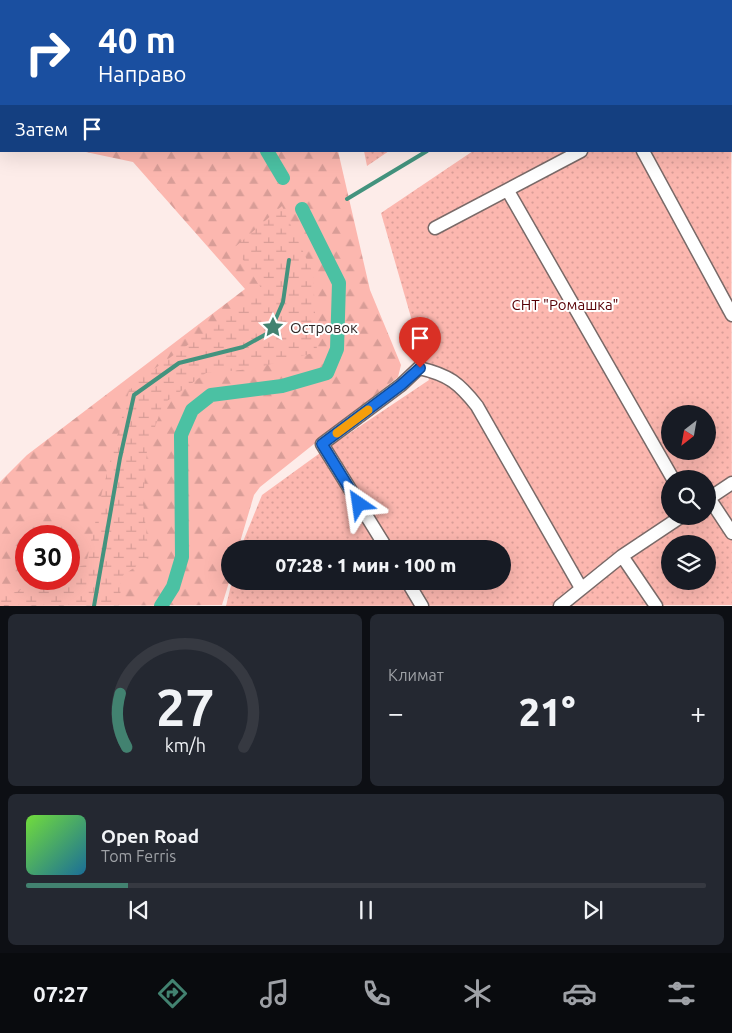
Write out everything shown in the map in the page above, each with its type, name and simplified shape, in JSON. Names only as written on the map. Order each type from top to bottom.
[{"type":"street","points":[[435,228],[579,152]]},
{"type":"street","points":[[644,152],[732,315]]},
{"type":"street","points":[[508,191],[668,470]]},
{"type":"street","points":[[381,540],[322,444],[401,385],[420,368],[437,372],[462,386],[478,406],[581,588]]},
{"type":"street","points":[[716,494],[732,483]]},
{"type":"street","points":[[716,510],[732,533]]},
{"type":"street","points":[[560,606],[622,556],[668,525]]},
{"type":"street","points":[[622,556],[656,606]]},
{"type":"street","points":[[412,590],[422,606]]},
{"type":"green space","points":[[86,152],[338,152],[370,290],[401,365],[398,377],[260,487],[254,495],[241,540],[221,540],[221,590],[227,590],[222,605],[0,606],[0,482],[27,455],[245,289],[133,162]]},
{"type":"green space","points":[[364,152],[388,152],[367,166]]},
{"type":"green space","name":"СНТ \"Ромашка\"","points":[[472,152],[731,152],[732,605],[226,606],[230,590],[511,590],[511,540],[244,540],[262,495],[320,453],[429,380],[381,213]]},
{"type":"green space","points":[[282,206],[313,273],[317,352],[252,369],[206,373],[163,404],[147,450],[143,502],[149,557],[121,577],[120,605],[0,605],[0,598],[21,590],[80,590],[80,566],[86,564],[102,492],[129,391],[140,379],[248,302],[261,288],[235,247]]},
{"type":"waterway","points":[[268,152],[283,178]]},
{"type":"waterway","points":[[347,199],[425,152]]},
{"type":"waterway","points":[[161,606],[173,587],[182,557],[181,435],[192,410],[211,395],[282,386],[327,373],[337,349],[339,283],[302,209]]},
{"type":"waterway","points":[[94,606],[120,458],[134,395],[179,363],[243,347],[270,332],[283,302],[289,260]]},
{"type":"slow traffic","points":[[337,433],[368,410]]},
{"type":"place","name":"Островок","points":[[273,327]]},
{"type":"route","points":[[359,504],[322,444],[401,385],[420,368]]}]
